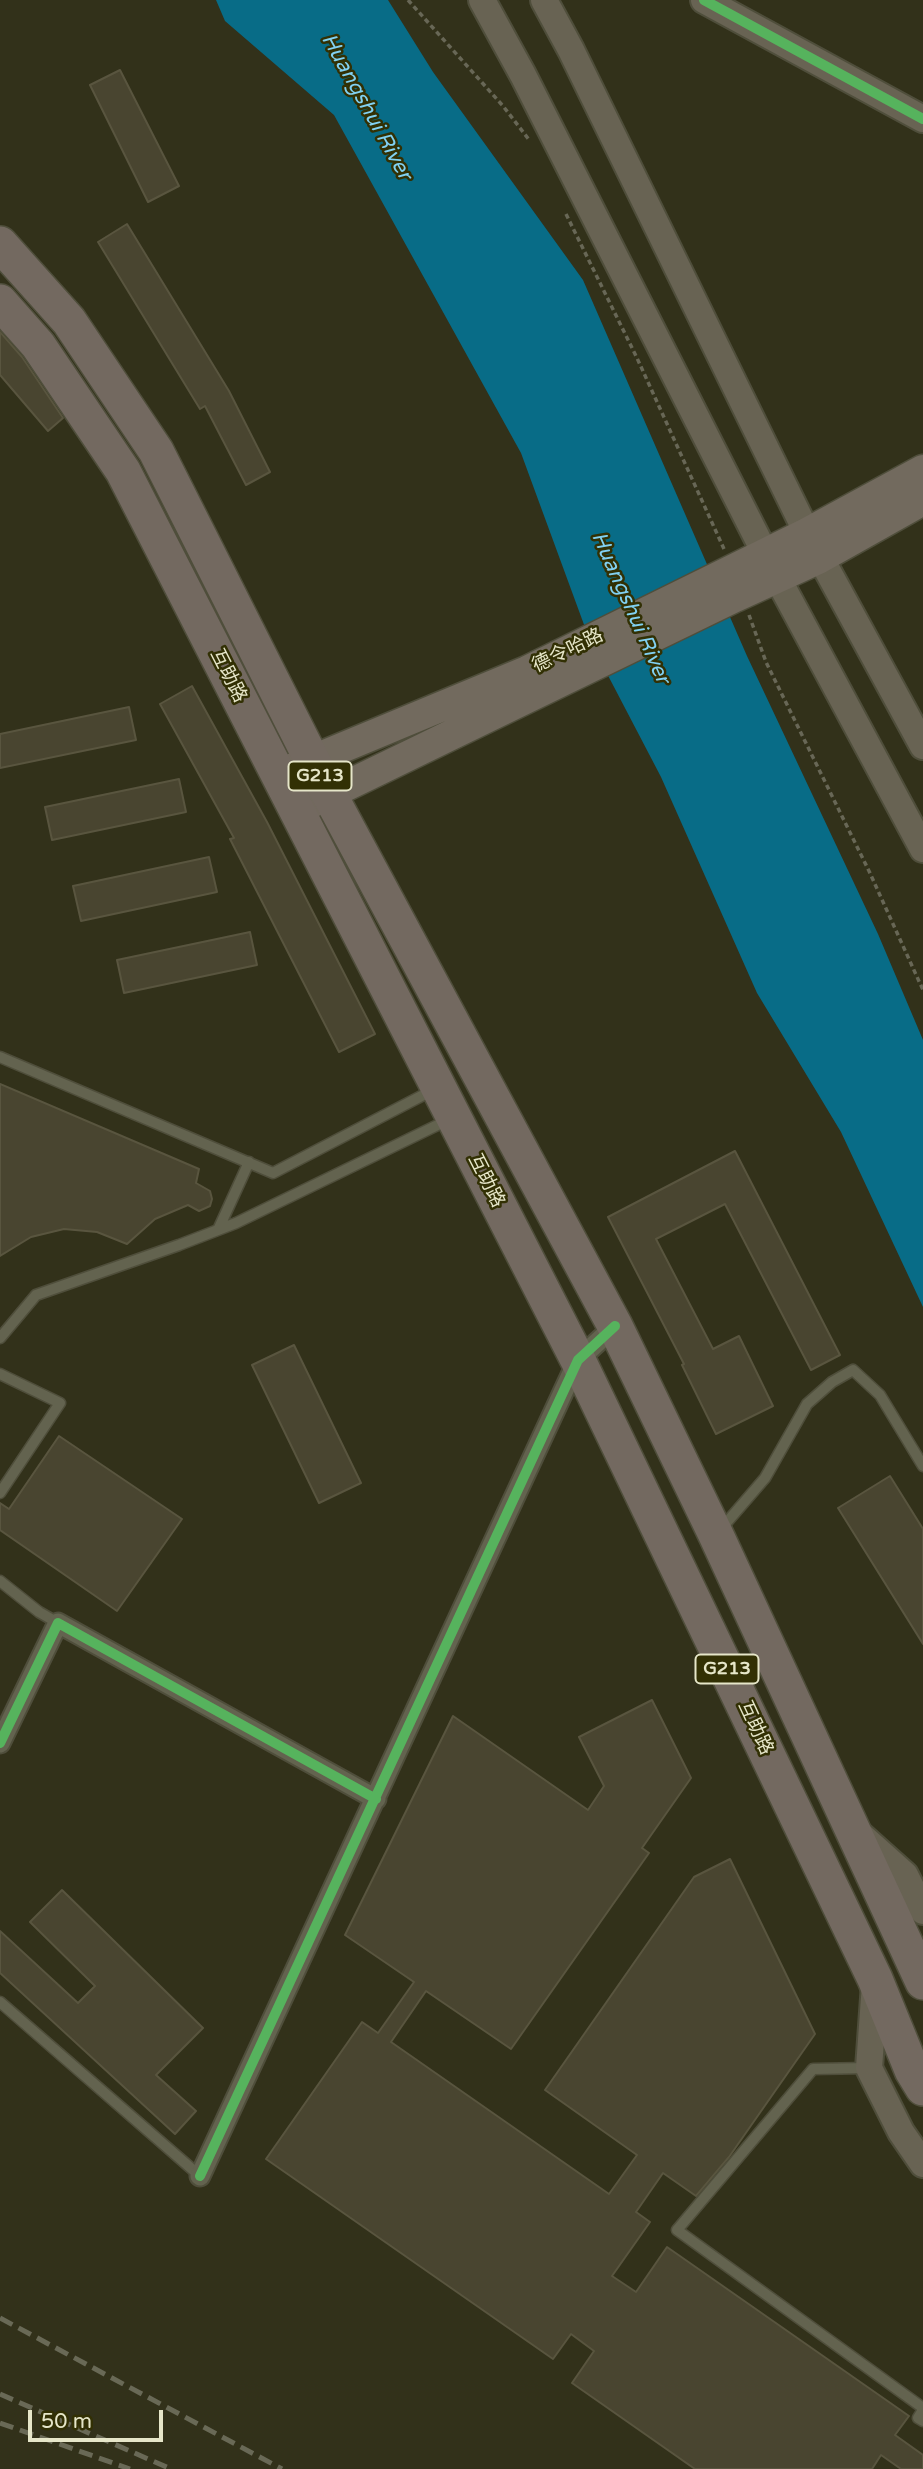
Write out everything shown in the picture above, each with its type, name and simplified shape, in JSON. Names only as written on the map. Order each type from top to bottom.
[{"type":"highway","name":"互助路","points":[[0,244],[69,321],[156,451],[329,794],[615,1326],[716,1535],[923,1982]]},
{"type":"highway","name":"互助路","points":[[0,302],[38,345],[123,471],[578,1360],[875,1979],[912,2070],[923,2088]]},
{"type":"main road","points":[[482,0],[530,87],[771,565],[923,849]]},
{"type":"main road","points":[[544,0],[814,545],[923,746]]},
{"type":"main road","points":[[704,0],[923,119]]},
{"type":"main road","name":"德令哈路","points":[[814,545],[923,470]]},
{"type":"main road","name":"德令哈路","points":[[296,810],[534,682],[733,581],[923,500]]},
{"type":"main road","name":"德令哈路","points":[[279,775],[312,759],[534,682]]},
{"type":"main road","points":[[854,1830],[905,1875],[923,1911]]},
{"type":"main road","points":[[875,1979],[869,2068],[901,2132],[923,2164]]},
{"type":"street","points":[[200,2176],[578,1360],[615,1326]]},
{"type":"street","points":[[0,1743],[58,1623],[376,1799]]},
{"type":"lane","points":[[0,1057],[273,1173],[446,1102]]},
{"type":"lane","points":[[0,1338],[36,1295],[236,1223],[446,1102]]},
{"type":"lane","points":[[218,1230],[249,1162]]},
{"type":"lane","points":[[716,1535],[765,1478],[807,1404],[832,1382],[853,1370],[880,1395],[923,1466]]},
{"type":"lane","points":[[0,1374],[60,1403],[0,1493]]},
{"type":"lane","points":[[0,1581],[39,1612],[58,1623]]},
{"type":"lane","points":[[0,2002],[200,2176]]},
{"type":"lane","points":[[869,2068],[813,2069],[677,2230],[923,2409],[918,2417],[923,2421]]},
{"type":"path","points":[[408,0],[503,106],[532,143]]},
{"type":"path","points":[[565,209],[648,383],[766,662],[869,871],[923,990]]},
{"type":"water","name":"Huangshui River","points":[[216,0],[388,0],[433,72],[583,280],[747,656],[878,934],[923,1040],[923,1307],[841,1132],[757,993],[661,777],[590,641],[521,453],[334,115],[225,21]]},
{"type":"building","points":[[120,70],[179,186],[148,202],[90,85]]},
{"type":"building","points":[[127,224],[229,391],[270,472],[246,485],[205,406],[200,409],[98,242]]},
{"type":"building","points":[[0,332],[22,357],[63,418],[48,431],[0,375]]},
{"type":"building","points":[[192,686],[267,822],[375,1034],[339,1052],[230,839],[234,838],[160,704]]},
{"type":"building","points":[[129,707],[136,740],[0,768],[0,734]]},
{"type":"building","points":[[179,779],[186,812],[52,840],[45,807]]},
{"type":"building","points":[[209,857],[217,892],[81,921],[73,886]]},
{"type":"building","points":[[250,932],[257,965],[124,993],[117,960]]},
{"type":"building","points":[[0,1084],[199,1169],[196,1183],[210,1191],[210,1206],[199,1211],[188,1205],[155,1219],[127,1244],[97,1232],[64,1229],[31,1237],[0,1256]]},
{"type":"building","points":[[735,1151],[840,1355],[811,1370],[725,1204],[656,1239],[713,1349],[739,1336],[773,1406],[716,1434],[682,1365],[684,1364],[608,1217]]},
{"type":"building","points":[[294,1345],[361,1483],[319,1503],[252,1365]]},
{"type":"building","points":[[59,1436],[182,1519],[117,1611],[0,1530],[0,1503],[9,1509]]},
{"type":"building","points":[[890,1476],[923,1529],[923,1644],[838,1508]]},
{"type":"building","points":[[652,1700],[691,1778],[642,1848],[649,1853],[511,2049],[426,1991],[391,2042],[609,2194],[637,2155],[545,2090],[694,1877],[730,1859],[815,2034],[729,2157],[696,2196],[663,2173],[636,2212],[650,2222],[612,2276],[636,2292],[667,2247],[909,2416],[895,2435],[923,2455],[923,2469],[901,2469],[881,2455],[872,2469],[695,2469],[572,2383],[594,2351],[571,2334],[553,2359],[266,2159],[362,2022],[378,2033],[414,1982],[345,1935],[453,1716],[588,1810],[604,1786],[579,1737]]},
{"type":"building","points":[[62,1890],[203,2028],[156,2075],[196,2111],[175,2134],[0,1973],[0,1931],[78,2003],[95,1986],[30,1922]]},
{"type":"railway","points":[[0,2318],[282,2469]]},
{"type":"railway","points":[[0,2394],[171,2469]]},
{"type":"railway","points":[[0,2423],[130,2469]]},
{"type":"cycle path","points":[[704,0],[923,119]]},
{"type":"cycle path","points":[[200,2176],[578,1360],[615,1326]]},
{"type":"cycle path","points":[[0,1743],[58,1623],[376,1799]]}]
